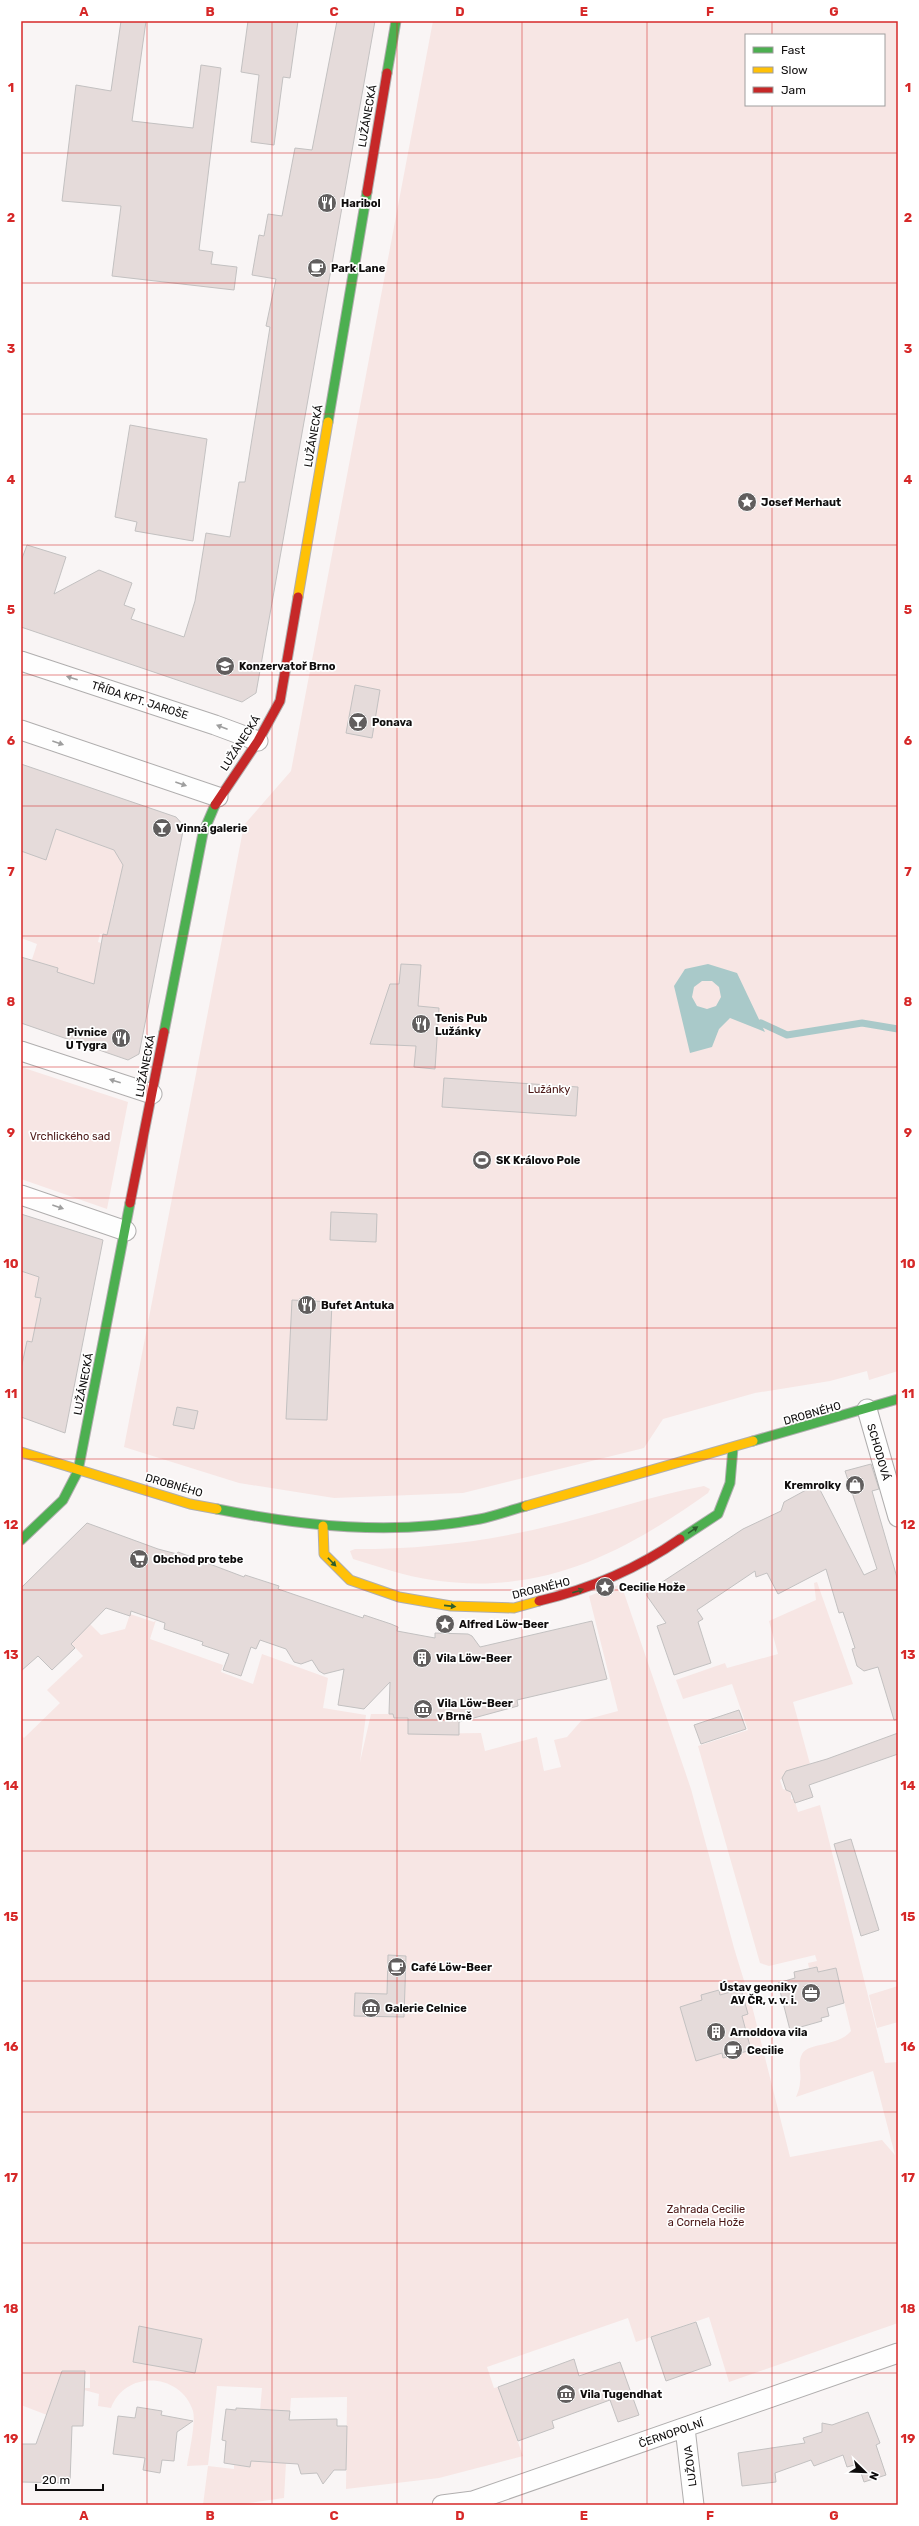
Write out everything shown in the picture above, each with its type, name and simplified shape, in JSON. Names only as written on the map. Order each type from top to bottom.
[{"type":"street","name":"LUŽÁNECKÁ","points":[[21,1540],[63,1500],[78,1471],[203,833],[218,797],[258,741],[280,701],[396,21]]},
{"type":"street","name":"TŘÍDA KPT. JAROŠE","points":[[21,661],[215,725],[258,741]]},
{"type":"street","points":[[21,730],[218,797]]},
{"type":"street","points":[[21,1051],[152,1094]]},
{"type":"street","points":[[21,1195],[126,1231]]},
{"type":"street","name":"DROBNÉHO","points":[[21,1452],[78,1471],[109,1478],[190,1504],[262,1518],[323,1526],[403,1528],[480,1519],[898,1400]]},
{"type":"street","name":"SCHODOVÁ","points":[[867,1409],[898,1517]]},
{"type":"street","name":"DROBNÉHO","points":[[323,1526],[324,1554],[350,1580],[399,1597],[450,1606],[514,1608],[580,1591],[623,1572],[669,1547],[718,1514],[730,1483],[733,1448]]},
{"type":"street","name":"ČERNOPOLNÍ","points":[[442,2505],[474,2503],[898,2353]]},
{"type":"street","name":"LUŽOVA","points":[[685,2428],[694,2505]]},
{"type":"green space","name":"Lužánky","points":[[433,21],[898,21],[898,1371],[869,1380],[867,1371],[830,1381],[755,1393],[663,1419],[644,1448],[463,1493],[334,1498],[239,1483],[124,1447],[244,825],[291,771]]},
{"type":"green space","points":[[56,829],[117,851],[123,864],[118,901],[114,901],[111,914],[114,915],[110,936],[100,934],[98,942],[101,943],[98,1000],[27,975],[37,944],[21,938],[21,851]]},
{"type":"green space","name":"Vrchlického sad","points":[[21,1067],[128,1102],[107,1209],[21,1179]]},
{"type":"green space","points":[[21,1266],[26,1273],[36,1276],[38,1272],[43,1274],[35,1297],[41,1298],[32,1342],[27,1341],[23,1366],[21,1365]]},
{"type":"green space","points":[[704,1486],[710,1489],[708,1493],[644,1535],[612,1552],[545,1576],[509,1582],[472,1583],[432,1580],[402,1574],[353,1559],[350,1551],[355,1549],[434,1546],[510,1535],[562,1523],[650,1498]]},
{"type":"green space","name":"Zahrada Cecilie a Cornela Hože","points":[[817,1582],[853,1684],[793,1702],[810,1764],[780,1780],[783,1789],[791,1792],[791,1799],[794,1799],[798,1812],[820,1805],[885,2063],[898,2062],[898,2323],[729,2382],[709,2317],[636,2342],[628,2318],[487,2367],[494,2388],[498,2387],[523,2456],[439,2478],[346,2489],[347,2397],[291,2398],[290,2411],[271,2410],[268,2462],[286,2463],[284,2498],[235,2505],[203,2505],[208,2466],[234,2469],[234,2465],[250,2467],[253,2444],[257,2444],[262,2388],[217,2386],[208,2465],[187,2466],[193,2430],[193,2411],[187,2398],[177,2389],[166,2383],[153,2381],[140,2382],[128,2387],[118,2395],[111,2408],[98,2406],[99,2394],[84,2390],[84,2388],[90,2388],[90,2372],[62,2371],[47,2415],[21,2405],[21,1735],[24,1738],[60,1703],[47,1690],[83,1656],[67,1639],[90,1624],[101,1635],[125,1629],[130,1614],[154,1622],[156,1620],[150,1639],[223,1665],[221,1672],[253,1684],[262,1654],[328,1678],[323,1708],[366,1715],[360,1762],[371,1714],[393,1714],[394,1718],[408,1718],[408,1734],[481,1733],[485,1751],[537,1737],[544,1771],[561,1767],[554,1740],[567,1737],[581,1721],[618,1711],[589,1596],[621,1584],[691,1789],[734,1948],[753,2010],[790,2157],[882,2140],[895,2155],[873,2071],[796,2097],[800,2086],[800,2061],[802,2054],[811,2048],[839,2040],[851,2031],[836,1968],[818,1972],[817,1967],[809,1968],[808,1963],[817,1961],[815,1955],[769,1966],[760,1963],[698,1746],[748,1730],[732,1684],[683,1699],[676,1680],[725,1663],[727,1668],[778,1654],[769,1621],[816,1600],[814,1583]],"holes":[[[388,1955],[406,1956],[404,2017],[354,2016],[355,1993],[387,1994]]]},
{"type":"green space","points":[[898,1986],[898,2022],[877,2028],[869,1995]]},
{"type":"water","points":[[708,964],[737,973],[765,1032],[730,1018],[719,1029],[712,1047],[690,1053],[674,986],[685,969]],"holes":[[[702,981],[712,981],[719,987],[721,997],[716,1006],[707,1009],[697,1006],[692,997],[694,987]]]},
{"type":"building","points":[[121,21],[146,21],[132,121],[193,128],[201,65],[221,68],[199,250],[213,252],[211,264],[237,267],[234,290],[112,276],[121,206],[62,201],[76,85],[111,91]]},
{"type":"building","points":[[248,21],[298,21],[290,78],[283,77],[274,145],[251,142],[259,75],[241,72]]},
{"type":"building","points":[[337,21],[375,21],[256,693],[242,702],[21,627],[21,561],[27,545],[66,557],[54,594],[99,570],[132,583],[124,605],[135,609],[131,619],[184,637],[195,601],[206,533],[230,537],[239,482],[245,482],[270,327],[266,326],[276,279],[252,275],[259,235],[264,236],[268,214],[282,216],[295,148],[312,150]]},
{"type":"building","points":[[130,425],[207,439],[193,541],[135,531],[137,522],[115,517]]},
{"type":"building","points":[[355,685],[380,690],[372,738],[346,733]]},
{"type":"building","points":[[21,764],[176,817],[184,826],[139,1054],[128,1060],[21,1023],[21,957],[58,968],[57,972],[94,984],[103,934],[107,935],[123,865],[114,850],[56,829],[46,860],[21,851]]},
{"type":"building","points":[[401,964],[421,965],[418,1006],[439,1008],[435,1069],[414,1067],[416,1046],[370,1044],[390,984],[399,984]]},
{"type":"building","points":[[444,1078],[578,1087],[576,1116],[442,1107]]},
{"type":"building","points":[[331,1212],[377,1214],[376,1242],[330,1240]]},
{"type":"building","points":[[21,1214],[103,1240],[65,1433],[21,1417],[21,1369],[27,1341],[32,1342],[41,1298],[35,1297],[39,1277],[21,1271]]},
{"type":"building","points":[[292,1300],[332,1302],[327,1420],[286,1419]]},
{"type":"building","points":[[177,1407],[198,1411],[194,1429],[173,1425]]},
{"type":"building","points":[[871,1464],[879,1489],[872,1491],[898,1581],[898,1719],[894,1720],[878,1667],[864,1671],[857,1666],[852,1649],[855,1648],[843,1612],[839,1613],[826,1569],[778,1594],[767,1573],[756,1577],[755,1571],[697,1610],[703,1619],[698,1622],[711,1663],[674,1675],[657,1626],[666,1623],[647,1596],[647,1592],[743,1529],[781,1511],[784,1502],[817,1484],[864,1575],[877,1569],[845,1471]]},
{"type":"building","points":[[87,1523],[158,1549],[177,1554],[178,1552],[244,1577],[245,1575],[279,1586],[278,1589],[363,1618],[364,1615],[391,1624],[398,1627],[397,1631],[435,1638],[435,1633],[468,1634],[472,1636],[480,1647],[592,1621],[607,1679],[517,1700],[518,1706],[459,1722],[459,1735],[408,1734],[408,1718],[394,1718],[393,1714],[389,1714],[390,1682],[364,1709],[338,1705],[344,1669],[324,1674],[319,1671],[312,1660],[301,1664],[294,1662],[286,1649],[260,1640],[256,1649],[251,1647],[241,1676],[223,1670],[229,1654],[202,1645],[203,1642],[164,1629],[165,1623],[131,1611],[130,1616],[106,1608],[71,1644],[75,1648],[52,1670],[38,1656],[21,1671],[21,1588]]},
{"type":"building","points":[[739,1710],[746,1729],[701,1744],[694,1725]]},
{"type":"building","points":[[898,1733],[898,1754],[809,1785],[813,1797],[795,1803],[791,1792],[786,1790],[782,1778],[786,1771],[827,1759]]},
{"type":"building","points":[[851,1839],[879,1930],[861,1936],[834,1844]]},
{"type":"building","points":[[388,1955],[406,1956],[404,2017],[354,2016],[355,1993],[387,1994]]},
{"type":"building","name":"Ústav geoniky AV ČR, v. v. i.","points":[[817,1967],[818,1972],[836,1968],[844,2003],[827,2008],[829,2016],[821,2018],[822,2021],[790,2030],[778,1983],[795,1978],[794,1972]]},
{"type":"building","name":"Arnoldova vila","points":[[741,1989],[748,2014],[742,2016],[751,2050],[723,2058],[722,2053],[696,2061],[680,2007],[702,2000],[701,1995],[719,1990],[720,1995]]},
{"type":"building","points":[[696,2322],[711,2365],[666,2381],[651,2337]]},
{"type":"building","points":[[139,2326],[202,2339],[195,2373],[133,2362]]},
{"type":"building","name":"Vila Tugendhat","points":[[574,2359],[579,2376],[620,2362],[639,2415],[618,2422],[610,2400],[552,2421],[554,2428],[518,2441],[498,2387]]},
{"type":"building","points":[[62,2371],[85,2371],[83,2426],[72,2426],[70,2483],[21,2482],[21,2444],[36,2444]]},
{"type":"building","points":[[137,2407],[162,2411],[161,2415],[193,2421],[177,2432],[174,2461],[162,2460],[160,2473],[143,2470],[145,2458],[113,2454],[118,2416],[135,2418]]},
{"type":"building","points":[[236,2408],[290,2411],[289,2420],[337,2419],[337,2426],[347,2426],[346,2470],[334,2470],[323,2484],[317,2473],[301,2474],[298,2464],[251,2461],[250,2467],[224,2463],[226,2441],[222,2440],[226,2409],[236,2410]]},
{"type":"building","points":[[868,2412],[880,2443],[876,2445],[886,2475],[864,2482],[858,2464],[847,2467],[843,2455],[814,2466],[811,2460],[775,2473],[776,2482],[742,2486],[738,2453],[805,2443],[803,2438],[822,2432],[822,2423],[832,2425]]},
{"type":"waterway","points":[[761,1023],[787,1035],[862,1023],[898,1029]]},
{"type":"traffic: fast","points":[[387,73],[396,21]]},
{"type":"traffic: fast","points":[[328,422],[367,192]]},
{"type":"traffic: fast","points":[[164,1032],[203,833],[215,805]]},
{"type":"traffic: fast","points":[[21,1540],[63,1500],[78,1471],[130,1203]]},
{"type":"traffic: fast","points":[[753,1441],[898,1399]]},
{"type":"traffic: fast","points":[[680,1539],[718,1514],[730,1483],[733,1448]]},
{"type":"traffic: fast","points":[[217,1509],[315,1524],[381,1528],[414,1527],[480,1519],[526,1506]]},
{"type":"traffic: slow","points":[[298,597],[328,422]]},
{"type":"traffic: slow","points":[[526,1506],[753,1441]]},
{"type":"traffic: slow","points":[[21,1452],[190,1504],[217,1509]]},
{"type":"traffic: slow","points":[[323,1526],[324,1554],[350,1580],[399,1597],[451,1606],[514,1608],[539,1601]]},
{"type":"traffic: jam","points":[[367,192],[387,73]]},
{"type":"traffic: jam","points":[[215,805],[258,741],[280,701],[298,597]]},
{"type":"traffic: jam","points":[[130,1203],[164,1032]]},
{"type":"traffic: jam","points":[[539,1601],[595,1584],[612,1577],[647,1560],[680,1539]]},
{"type":"place","name":"Haribol","points":[[327,203]]},
{"type":"place","name":"Park Lane","points":[[317,268]]},
{"type":"place","name":"Josef Merhaut","points":[[747,502]]},
{"type":"place","name":"Konzervatoř Brno","points":[[225,666]]},
{"type":"place","name":"Ponava","points":[[358,722]]},
{"type":"place","name":"Vinná galerie","points":[[162,828]]},
{"type":"place","name":"Tenis Pub Lužánky","points":[[421,1024]]},
{"type":"place","name":"Pivnice U Tygra","points":[[121,1038]]},
{"type":"place","name":"SK Královo Pole","points":[[482,1160]]},
{"type":"place","name":"Bufet Antuka","points":[[307,1305]]},
{"type":"place","name":"Kremrolky","points":[[855,1485]]},
{"type":"place","name":"Obchod pro tebe","points":[[139,1559]]},
{"type":"place","name":"Cecilie Hože","points":[[605,1587]]},
{"type":"place","name":"Alfred Löw-Beer","points":[[445,1624]]},
{"type":"place","name":"Vila Löw-Beer","points":[[422,1658]]},
{"type":"place","name":"Vila Löw-Beer v Brně","points":[[423,1709]]},
{"type":"place","name":"Café Löw-Beer","points":[[397,1967]]},
{"type":"place","name":"Ústav geoniky AV ČR, v. v. i.","points":[[811,1993]]},
{"type":"place","name":"Galerie Celnice","points":[[371,2008]]},
{"type":"place","name":"Arnoldova vila","points":[[716,2032]]},
{"type":"place","name":"Cecilie","points":[[733,2050]]},
{"type":"place","name":"Vila Tugendhat","points":[[566,2394]]}]
